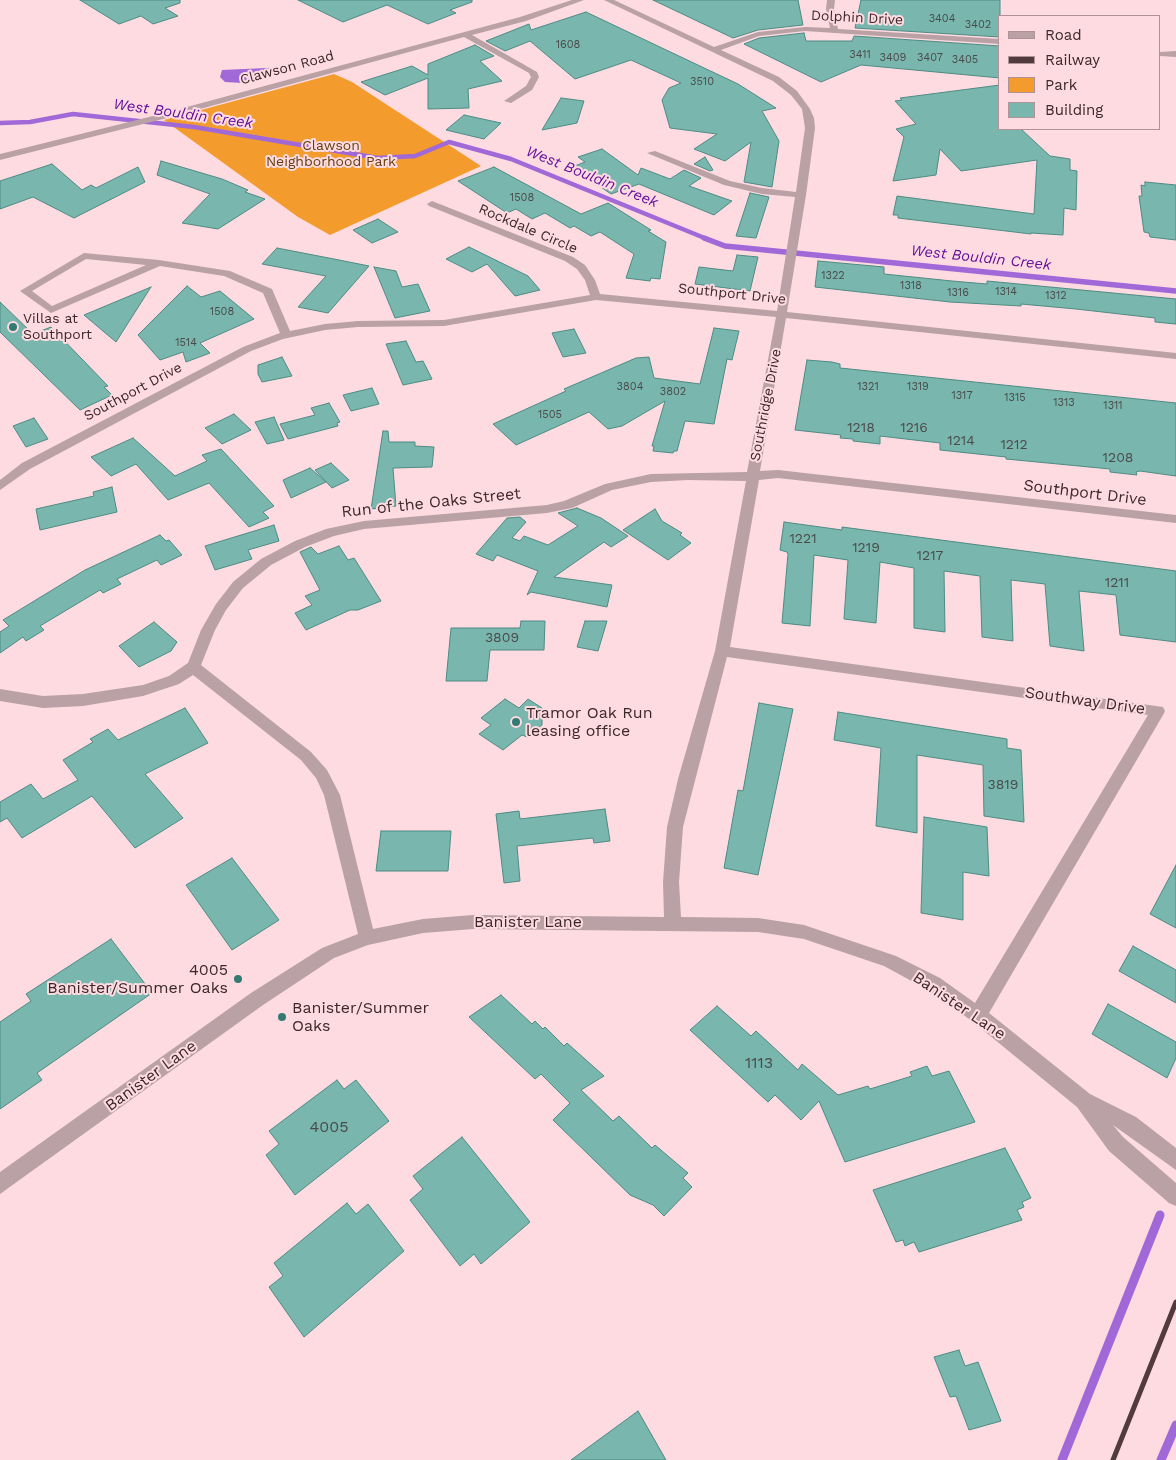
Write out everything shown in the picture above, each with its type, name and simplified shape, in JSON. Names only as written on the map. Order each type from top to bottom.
[{"type":"street","name":"Clawson Road","points":[[0,158],[164,116],[523,19],[580,0]]},
{"type":"street","name":"Southridge Drive","points":[[608,0],[776,78],[794,93],[806,109],[810,128],[792,261],[722,651],[686,779],[675,827],[671,882],[673,923]]},
{"type":"street","points":[[831,0],[830,9],[834,30]]},
{"type":"street","name":"Dolphin Drive","points":[[715,49],[758,34],[783,30],[834,30],[998,42]]},
{"type":"street","points":[[464,34],[533,72],[535,78],[529,88],[508,102]]},
{"type":"street","points":[[1161,54],[1176,54]]},
{"type":"street","points":[[652,153],[727,183],[762,191],[801,196]]},
{"type":"street","name":"Rockdale Circle","points":[[432,204],[569,259],[581,267],[590,280],[596,297]]},
{"type":"street","points":[[159,263],[51,310],[25,291],[84,256],[159,263],[226,272],[268,291],[286,334]]},
{"type":"street","name":"Southport Drive","points":[[0,486],[11,476],[35,462],[246,349],[286,334],[325,327],[358,324],[444,324],[596,297],[648,300],[1176,356]]},
{"type":"street","name":"Southport Drive","points":[[752,476],[778,474],[1176,519]]},
{"type":"street","name":"Run of the Oaks Street","points":[[193,667],[201,652],[208,630],[221,607],[238,585],[266,562],[300,544],[331,532],[364,525],[547,509],[567,505],[609,487],[651,478],[752,476]]},
{"type":"street","name":"Southway Drive","points":[[722,651],[1158,711],[978,1015]]},
{"type":"street","points":[[0,696],[43,702],[83,700],[143,690],[174,680],[193,667],[306,756],[322,774],[332,795],[367,938]]},
{"type":"street","name":"Banister Lane","points":[[0,1184],[302,968],[328,953],[367,938],[423,926],[473,922],[758,925],[804,932],[847,945],[890,961],[934,984],[978,1015],[1083,1100],[1129,1124],[1176,1160]]},
{"type":"street","name":"Banister Lane","points":[[1083,1100],[1116,1144],[1176,1196]]},
{"type":"green space","name":"Clawson Neighborhood Park","points":[[334,74],[352,82],[481,166],[330,235],[298,217],[164,120]]},
{"type":"shaded area","points":[[289,67],[298,69],[277,74],[264,74],[258,76],[255,80],[243,83],[225,82],[220,77],[222,70]]},
{"type":"building","points":[[80,0],[180,0],[180,3],[165,8],[178,16],[153,24],[141,16],[119,24]]},
{"type":"building","points":[[298,0],[472,0],[472,2],[450,10],[456,13],[428,24],[387,5],[343,22]]},
{"type":"building","points":[[653,0],[798,0],[803,25],[758,30],[733,38]]},
{"type":"building","points":[[861,0],[1000,0],[998,37],[855,28]]},
{"type":"building","points":[[586,12],[738,84],[776,108],[762,111],[779,141],[772,187],[744,182],[751,142],[725,161],[694,149],[717,134],[670,128],[662,100],[669,88],[681,83],[631,60],[575,79],[530,41],[505,51],[486,41],[529,24],[531,30]]},
{"type":"building","points":[[804,33],[806,41],[852,41],[854,36],[998,46],[998,78],[861,65],[821,82],[744,44],[759,38]]},
{"type":"building","points":[[475,45],[494,56],[480,61],[502,81],[468,89],[469,108],[428,109],[428,78],[385,95],[361,82],[412,66],[428,75],[428,64]]},
{"type":"building","points":[[998,85],[998,130],[1022,130],[1050,156],[1070,159],[1070,170],[1077,171],[1076,210],[1064,208],[1063,235],[1031,234],[898,218],[898,215],[893,215],[897,196],[1034,214],[1037,160],[961,171],[940,149],[936,175],[893,181],[904,137],[896,129],[916,124],[895,101],[902,100],[900,98]]},
{"type":"building","points":[[561,98],[584,101],[577,123],[542,130]]},
{"type":"building","points":[[464,115],[501,123],[484,139],[446,130]]},
{"type":"building","points":[[602,149],[638,175],[641,168],[670,179],[684,170],[701,178],[689,186],[732,201],[714,215],[639,184],[611,194],[572,167],[585,162],[578,157]]},
{"type":"building","points":[[705,157],[713,170],[710,171],[694,164]]},
{"type":"building","points":[[161,161],[222,179],[248,190],[245,192],[265,199],[218,229],[182,223],[210,194],[157,175]]},
{"type":"building","points":[[52,164],[82,190],[91,185],[96,188],[138,167],[145,182],[74,218],[33,197],[0,209],[0,181]]},
{"type":"building","points":[[494,167],[581,214],[608,203],[651,230],[648,231],[666,242],[660,279],[651,278],[650,281],[626,278],[634,254],[600,232],[591,236],[574,226],[570,228],[545,213],[532,219],[516,209],[507,213],[458,181]]},
{"type":"building","points":[[1145,182],[1176,185],[1176,240],[1150,237],[1149,233],[1144,232],[1139,196],[1142,196],[1141,185],[1145,186]]},
{"type":"building","points":[[750,193],[769,197],[756,238],[736,236]]},
{"type":"building","points":[[378,219],[398,232],[372,243],[353,230]]},
{"type":"building","points":[[469,247],[528,276],[540,290],[515,296],[487,264],[472,272],[446,259]]},
{"type":"building","points":[[277,248],[369,266],[328,313],[298,307],[326,276],[262,264]]},
{"type":"building","points":[[737,255],[758,257],[750,291],[695,284],[699,267],[733,271]]},
{"type":"building","points":[[818,261],[884,267],[884,274],[987,284],[987,281],[1176,299],[1176,324],[1155,322],[1155,318],[1076,309],[1021,304],[1021,306],[950,302],[815,287]]},
{"type":"building","points":[[374,267],[396,271],[402,287],[418,284],[430,311],[395,318]]},
{"type":"building","points":[[187,286],[201,297],[220,291],[254,319],[200,343],[210,353],[186,362],[183,352],[160,360],[138,335]]},
{"type":"building","points":[[151,287],[116,342],[84,315]]},
{"type":"building","points":[[0,302],[33,334],[51,327],[108,386],[104,387],[112,395],[80,410],[0,332]]},
{"type":"building","points":[[714,328],[739,331],[732,360],[727,359],[714,424],[685,421],[677,451],[673,453],[653,451],[654,446],[652,446],[665,401],[622,426],[608,429],[589,412],[516,445],[493,424],[566,391],[564,389],[636,358],[649,357],[654,378],[700,384]]},
{"type":"building","points":[[574,329],[586,353],[563,357],[552,333]]},
{"type":"building","points":[[406,341],[416,362],[423,361],[432,379],[403,385],[386,344]]},
{"type":"building","points":[[282,357],[292,376],[262,382],[258,374],[258,365]]},
{"type":"building","points":[[807,360],[832,362],[840,364],[840,368],[1176,403],[1176,476],[1140,471],[1136,472],[1137,475],[1110,472],[1110,469],[1006,459],[1006,457],[940,450],[940,443],[880,436],[880,444],[840,438],[841,435],[795,430]]},
{"type":"building","points":[[372,388],[379,404],[351,411],[343,395]]},
{"type":"building","points":[[329,403],[340,422],[337,423],[338,426],[288,439],[280,424],[315,415],[311,408]]},
{"type":"building","points":[[234,414],[251,430],[222,444],[205,428]]},
{"type":"building","points":[[274,417],[284,440],[267,444],[255,422]]},
{"type":"building","points":[[34,418],[48,439],[26,447],[13,426]]},
{"type":"building","points":[[383,431],[388,431],[389,442],[415,442],[415,446],[434,447],[432,467],[393,468],[396,506],[371,509]]},
{"type":"building","points":[[133,438],[175,476],[207,461],[202,455],[221,449],[274,506],[263,512],[269,518],[249,527],[209,483],[168,500],[136,464],[111,476],[91,457]]},
{"type":"building","points":[[331,463],[349,480],[332,488],[315,470]]},
{"type":"building","points":[[310,468],[326,482],[291,498],[283,480]]},
{"type":"building","points":[[112,487],[117,512],[40,530],[36,509],[94,496],[93,492]]},
{"type":"building","points":[[577,508],[601,518],[628,536],[611,547],[604,542],[554,577],[612,585],[607,607],[531,592],[527,595],[538,571],[497,555],[493,561],[476,554],[507,518],[520,517],[526,522],[512,538],[520,541],[524,536],[548,545],[578,526],[558,513]]},
{"type":"building","points":[[655,509],[662,521],[682,533],[680,535],[691,543],[668,560],[623,530]]},
{"type":"building","points":[[784,522],[842,530],[842,527],[1176,571],[1176,642],[1120,635],[1116,595],[1079,591],[1084,651],[1050,646],[1045,584],[1011,580],[1013,641],[982,637],[980,576],[944,571],[945,632],[914,628],[914,568],[880,562],[876,623],[844,619],[848,560],[814,555],[810,626],[782,623],[788,554],[780,550]]},
{"type":"building","points":[[274,525],[279,541],[248,550],[252,559],[215,570],[205,546]]},
{"type":"building","points":[[160,535],[166,541],[169,540],[182,555],[161,565],[157,560],[117,579],[121,584],[103,593],[100,590],[40,626],[44,630],[26,641],[23,637],[0,653],[0,632],[9,626],[3,620],[85,570]]},
{"type":"building","points":[[339,546],[348,560],[354,558],[381,601],[358,610],[350,610],[306,630],[295,613],[312,605],[305,596],[320,590],[300,552],[311,547],[318,554]]},
{"type":"building","points":[[521,621],[545,621],[544,650],[490,650],[487,681],[446,681],[451,628],[520,628]]},
{"type":"building","points":[[585,621],[607,621],[598,651],[577,647]]},
{"type":"building","points":[[154,622],[177,642],[171,651],[139,667],[119,646]]},
{"type":"building","name":"Tramor Oak Run leasing office","points":[[505,699],[519,708],[528,699],[542,708],[542,725],[527,737],[522,735],[503,750],[479,734],[491,725],[481,718]]},
{"type":"building","points":[[759,703],[793,709],[758,875],[724,868],[738,790],[743,791]]},
{"type":"building","points":[[185,708],[208,743],[145,774],[183,818],[135,848],[92,796],[22,838],[7,818],[0,822],[0,802],[31,784],[43,799],[78,780],[63,760],[93,742],[90,739],[108,729],[118,740]]},
{"type":"building","points":[[838,712],[1007,739],[1007,748],[1021,750],[1024,822],[984,816],[983,765],[917,755],[917,833],[876,826],[881,748],[834,740]]},
{"type":"building","points":[[605,809],[610,841],[594,843],[593,838],[517,846],[520,881],[504,883],[496,814],[519,811],[520,819]]},
{"type":"building","points":[[924,817],[987,827],[989,876],[963,872],[963,920],[921,913]]},
{"type":"building","points":[[381,831],[451,831],[448,871],[376,871]]},
{"type":"building","points":[[232,858],[279,920],[232,950],[186,885]]},
{"type":"building","points":[[1176,865],[1176,928],[1150,914]]},
{"type":"building","points":[[111,939],[152,993],[37,1073],[42,1080],[0,1109],[0,1022],[31,1001],[26,994]]},
{"type":"building","points":[[1133,946],[1176,970],[1176,1003],[1119,971]]},
{"type":"building","points":[[501,995],[532,1024],[535,1021],[543,1029],[545,1027],[564,1046],[567,1043],[604,1076],[581,1090],[613,1121],[619,1116],[652,1148],[655,1145],[688,1173],[683,1178],[692,1187],[664,1216],[653,1205],[630,1195],[553,1120],[570,1103],[541,1074],[535,1079],[469,1017]]},
{"type":"building","points":[[1108,1004],[1176,1042],[1176,1058],[1167,1078],[1092,1034]]},
{"type":"building","points":[[717,1006],[751,1036],[756,1031],[798,1070],[802,1064],[838,1095],[868,1086],[870,1089],[912,1076],[910,1072],[927,1066],[932,1076],[949,1071],[975,1122],[845,1162],[819,1101],[801,1120],[775,1095],[768,1102],[690,1030]]},
{"type":"building","points":[[337,1080],[344,1089],[356,1080],[389,1121],[295,1195],[266,1155],[279,1144],[269,1131]]},
{"type":"building","points":[[462,1137],[530,1222],[481,1264],[474,1254],[460,1266],[410,1200],[423,1189],[413,1176]]},
{"type":"building","points":[[1005,1148],[1031,1198],[1022,1202],[1024,1207],[1017,1210],[1022,1220],[919,1252],[914,1242],[905,1246],[903,1240],[896,1242],[873,1190]]},
{"type":"building","points":[[347,1203],[356,1214],[368,1204],[404,1251],[304,1337],[269,1287],[283,1276],[274,1263]]},
{"type":"building","points":[[959,1350],[965,1366],[978,1362],[1001,1421],[969,1430],[956,1396],[950,1397],[934,1357]]},
{"type":"building","points":[[638,1411],[666,1460],[571,1460]]},
{"type":"waterway","name":"West Bouldin Creek","points":[[0,123],[30,122],[73,114],[194,127],[378,158],[415,156],[449,142],[511,159],[707,239]]},
{"type":"waterway","name":"West Bouldin Creek","points":[[704,238],[725,246],[1176,291]]},
{"type":"waterway","points":[[1062,1460],[1160,1215]]},
{"type":"waterway","points":[[1161,1460],[1176,1425]]},
{"type":"railway","points":[[1113,1460],[1176,1302]]},
{"type":"place","name":"Villas at Southport","points":[[13,327]]},
{"type":"place","name":"Tramor Oak Run leasing office","points":[[516,722]]},
{"type":"place","name":"4005 Banister/Summer Oaks","points":[[238,979]]},
{"type":"place","name":"Banister/Summer Oaks","points":[[282,1017]]}]
